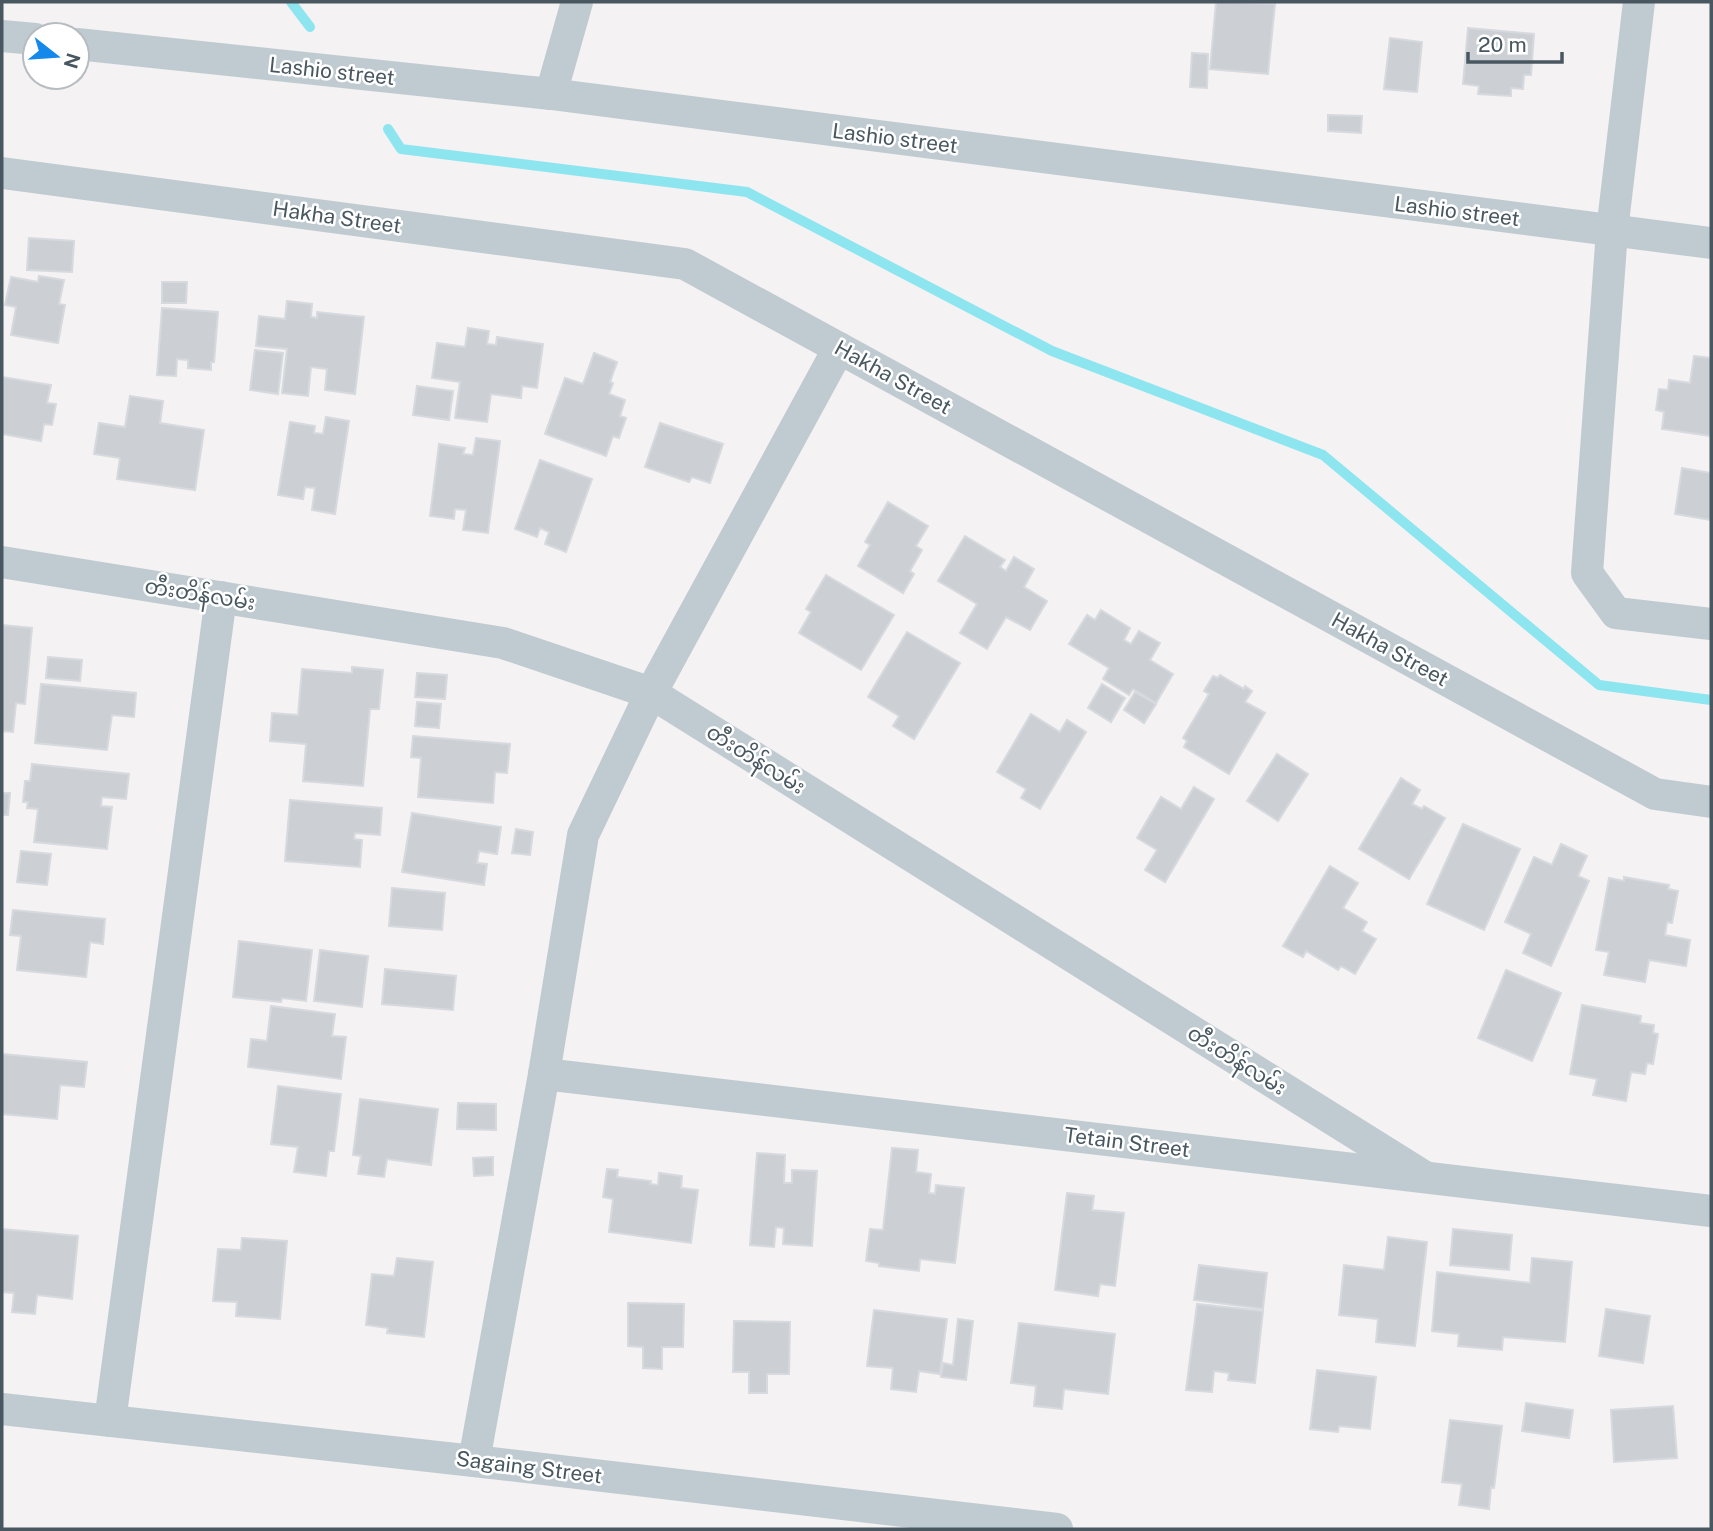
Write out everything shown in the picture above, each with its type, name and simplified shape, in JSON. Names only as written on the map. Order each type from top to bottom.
[{"type":"street","points":[[551,94],[577,2]]},
{"type":"street","points":[[1639,2],[1612,231],[1587,573],[1616,613],[1711,624]]},
{"type":"street","points":[[2,36],[21,38]]},
{"type":"street","name":"Lashio street","points":[[91,45],[551,94],[1711,243]]},
{"type":"street","name":"Hakha Street","points":[[2,173],[685,264],[1655,794],[1711,802]]},
{"type":"street","points":[[474,1461],[544,1074],[583,835],[651,694],[839,348]]},
{"type":"street","name":"တီးတိန်လမ်း","points":[[2,562],[503,643],[651,694],[1425,1177]]},
{"type":"street","points":[[110,1421],[221,597]]},
{"type":"street","name":"Tetain Street","points":[[544,1074],[1711,1210]]},
{"type":"street","name":"Sagaing Street","points":[[2,1409],[1057,1529]]},
{"type":"building","points":[[1216,2],[1275,4],[1268,74],[1210,69]]},
{"type":"building","points":[[1468,28],[1534,34],[1531,75],[1524,75],[1523,89],[1511,88],[1511,96],[1478,94],[1479,86],[1463,84]]},
{"type":"building","points":[[1390,38],[1422,42],[1417,92],[1384,89]]},
{"type":"building","points":[[1192,53],[1208,54],[1207,88],[1190,87]]},
{"type":"building","points":[[1328,115],[1362,116],[1361,133],[1328,131]]},
{"type":"building","points":[[29,238],[74,241],[72,272],[27,270]]},
{"type":"building","points":[[39,276],[64,280],[59,304],[65,305],[58,343],[11,335],[16,307],[5,305],[11,277],[38,282]]},
{"type":"building","points":[[162,282],[187,282],[186,303],[162,303]]},
{"type":"building","points":[[287,301],[312,304],[311,317],[317,318],[317,312],[364,317],[355,394],[325,390],[327,369],[311,367],[308,396],[282,393],[287,349],[256,346],[259,316],[285,319]]},
{"type":"building","points":[[162,308],[218,312],[211,370],[188,368],[188,360],[177,359],[176,376],[157,375]]},
{"type":"building","points":[[468,328],[489,331],[487,344],[496,345],[497,337],[543,344],[537,388],[522,386],[521,398],[491,394],[487,422],[455,418],[460,382],[432,378],[437,343],[465,347]]},
{"type":"building","points":[[255,350],[283,353],[278,394],[250,390]]},
{"type":"building","points":[[594,353],[617,362],[609,394],[625,400],[620,416],[626,418],[619,438],[613,436],[606,456],[545,434],[565,378],[583,384]]},
{"type":"building","points":[[1694,356],[1711,358],[1711,436],[1662,429],[1664,412],[1656,410],[1659,389],[1668,390],[1669,380],[1690,383]]},
{"type":"building","points":[[2,377],[51,385],[47,403],[56,404],[52,425],[44,424],[41,441],[2,434]]},
{"type":"building","points":[[417,386],[453,391],[449,420],[413,415]]},
{"type":"building","points":[[130,396],[163,401],[160,423],[204,430],[195,490],[117,479],[120,458],[94,454],[99,423],[125,427]]},
{"type":"building","points":[[326,417],[349,421],[335,514],[312,510],[315,488],[305,487],[303,499],[278,495],[290,422],[315,426],[314,433],[323,434]]},
{"type":"building","points":[[660,423],[723,444],[710,483],[692,477],[689,482],[645,467]]},
{"type":"building","points":[[476,438],[500,441],[488,533],[463,530],[466,510],[455,509],[454,519],[430,516],[439,444],[465,448],[463,454],[473,455]]},
{"type":"building","points":[[540,460],[592,479],[566,552],[545,544],[549,532],[540,528],[537,537],[515,529]]},
{"type":"building","points":[[1682,468],[1711,473],[1711,520],[1675,514]]},
{"type":"building","points":[[888,502],[928,526],[916,546],[922,550],[910,571],[914,574],[903,593],[858,566],[870,545],[865,542]]},
{"type":"building","points":[[965,536],[1005,560],[1000,567],[1006,571],[1014,557],[1034,569],[1024,587],[1047,601],[1030,630],[1006,617],[987,649],[960,633],[977,604],[938,581]]},
{"type":"building","points":[[826,575],[894,615],[861,670],[799,633],[811,612],[806,609]]},
{"type":"building","points":[[1101,610],[1130,628],[1124,640],[1131,644],[1139,631],[1160,643],[1150,660],[1173,674],[1156,703],[1133,689],[1129,695],[1103,679],[1109,668],[1069,644],[1087,615],[1095,620]]},
{"type":"building","points":[[2,625],[32,628],[25,704],[16,703],[13,732],[2,731]]},
{"type":"building","points":[[907,632],[960,663],[914,739],[893,726],[899,716],[868,697]]},
{"type":"building","points":[[48,657],[82,660],[80,681],[46,678]]},
{"type":"building","points":[[352,667],[383,670],[379,709],[370,709],[363,786],[303,781],[306,744],[270,741],[272,713],[298,715],[302,669],[352,673]]},
{"type":"building","points":[[417,673],[447,675],[445,699],[415,697]]},
{"type":"building","points":[[1220,675],[1252,691],[1245,702],[1265,713],[1229,774],[1184,747],[1187,741],[1183,738],[1209,694],[1204,691],[1213,676],[1218,678]]},
{"type":"building","points":[[41,684],[136,693],[134,717],[112,715],[107,750],[35,743]]},
{"type":"building","points":[[1102,684],[1125,698],[1111,722],[1088,708]]},
{"type":"building","points":[[1135,692],[1156,704],[1144,723],[1124,710]]},
{"type":"building","points":[[417,702],[441,704],[439,728],[415,726]]},
{"type":"building","points":[[1031,714],[1060,732],[1067,720],[1086,732],[1040,809],[1021,798],[1026,789],[997,772]]},
{"type":"building","points":[[413,736],[510,744],[507,773],[495,772],[493,803],[418,797],[421,758],[411,757]]},
{"type":"building","points":[[1277,754],[1308,774],[1278,821],[1247,801]]},
{"type":"building","points":[[32,764],[129,774],[126,799],[102,797],[101,806],[112,807],[107,849],[34,842],[38,809],[27,808],[28,802],[23,802],[25,781],[30,781]]},
{"type":"building","points":[[1401,778],[1420,790],[1412,804],[1422,809],[1424,806],[1445,818],[1409,879],[1359,849]]},
{"type":"building","points":[[1194,787],[1214,799],[1165,882],[1145,870],[1157,850],[1137,838],[1161,797],[1181,809]]},
{"type":"building","points":[[2,793],[10,793],[8,815],[2,815]]},
{"type":"building","points":[[290,800],[382,808],[380,835],[355,833],[354,839],[362,840],[360,867],[285,861]]},
{"type":"building","points":[[412,813],[501,827],[497,854],[479,851],[477,863],[487,864],[484,885],[402,872]]},
{"type":"building","points":[[1463,824],[1520,849],[1484,930],[1427,904]]},
{"type":"building","points":[[516,829],[533,832],[530,855],[512,853]]},
{"type":"building","points":[[1561,844],[1587,856],[1578,876],[1589,881],[1551,966],[1523,953],[1531,934],[1505,922],[1534,857],[1552,865]]},
{"type":"building","points":[[21,851],[51,854],[47,885],[17,882]]},
{"type":"building","points":[[1330,866],[1358,883],[1343,908],[1367,922],[1362,931],[1376,939],[1355,974],[1341,966],[1338,970],[1306,951],[1303,957],[1283,946]]},
{"type":"building","points":[[1624,877],[1669,885],[1668,889],[1678,891],[1672,923],[1667,922],[1665,935],[1690,940],[1686,966],[1649,960],[1645,982],[1604,975],[1609,952],[1596,950],[1609,878],[1624,881]]},
{"type":"building","points":[[392,888],[445,893],[442,930],[389,926]]},
{"type":"building","points":[[13,910],[105,919],[103,944],[90,942],[86,977],[17,970],[21,936],[10,935]]},
{"type":"building","points":[[239,941],[312,950],[306,1001],[282,998],[281,1002],[233,997]]},
{"type":"building","points":[[320,950],[368,956],[362,1007],[314,1001]]},
{"type":"building","points":[[385,969],[456,976],[453,1010],[382,1004]]},
{"type":"building","points":[[1506,970],[1561,993],[1532,1061],[1478,1038]]},
{"type":"building","points":[[1582,1005],[1641,1016],[1640,1023],[1654,1025],[1653,1033],[1658,1034],[1653,1064],[1647,1063],[1645,1074],[1631,1072],[1626,1101],[1593,1095],[1597,1079],[1570,1074]]},
{"type":"building","points":[[271,1006],[335,1014],[332,1036],[346,1037],[341,1079],[248,1067],[251,1039],[267,1041]]},
{"type":"building","points":[[2,1054],[87,1062],[84,1087],[60,1085],[57,1119],[2,1114]]},
{"type":"building","points":[[278,1086],[341,1094],[334,1151],[329,1151],[326,1176],[294,1172],[298,1147],[271,1144]]},
{"type":"building","points":[[360,1099],[438,1109],[431,1165],[387,1159],[384,1177],[358,1174],[361,1156],[353,1155]]},
{"type":"building","points":[[458,1103],[496,1104],[496,1130],[457,1129]]},
{"type":"building","points":[[892,1148],[918,1150],[916,1172],[931,1174],[929,1193],[935,1194],[936,1185],[964,1188],[955,1263],[920,1259],[919,1271],[879,1266],[879,1263],[866,1261],[870,1229],[883,1230]]},
{"type":"building","points":[[757,1153],[785,1155],[784,1183],[792,1183],[792,1170],[817,1171],[812,1246],[783,1244],[784,1228],[776,1227],[774,1247],[750,1245]]},
{"type":"building","points":[[493,1157],[493,1175],[474,1176],[473,1158]]},
{"type":"building","points":[[607,1169],[618,1170],[617,1177],[651,1181],[650,1184],[658,1185],[659,1173],[682,1176],[681,1188],[698,1190],[691,1243],[609,1232],[613,1199],[603,1197]]},
{"type":"building","points":[[1067,1193],[1094,1196],[1092,1210],[1124,1213],[1115,1286],[1100,1284],[1098,1296],[1055,1290]]},
{"type":"building","points":[[2,1229],[78,1236],[72,1299],[37,1295],[35,1314],[12,1312],[14,1293],[2,1292]]},
{"type":"building","points":[[1453,1229],[1512,1235],[1509,1270],[1450,1265]]},
{"type":"building","points":[[1388,1237],[1427,1242],[1415,1346],[1376,1342],[1378,1319],[1339,1315],[1344,1265],[1384,1270]]},
{"type":"building","points":[[242,1238],[287,1241],[280,1319],[236,1316],[237,1302],[213,1301],[218,1249],[241,1250]]},
{"type":"building","points":[[397,1258],[433,1262],[424,1337],[387,1333],[388,1328],[366,1325],[372,1274],[394,1276]]},
{"type":"building","points":[[1532,1258],[1572,1262],[1565,1342],[1503,1337],[1502,1350],[1458,1346],[1459,1334],[1432,1331],[1437,1272],[1530,1283]]},
{"type":"building","points":[[1199,1265],[1267,1273],[1263,1309],[1194,1300]]},
{"type":"building","points":[[628,1303],[684,1304],[683,1347],[662,1347],[662,1369],[643,1368],[643,1347],[628,1346]]},
{"type":"building","points":[[1197,1304],[1263,1311],[1255,1383],[1228,1380],[1229,1373],[1214,1371],[1212,1392],[1186,1390]]},
{"type":"building","points":[[1606,1309],[1650,1316],[1643,1363],[1599,1356]]},
{"type":"building","points":[[874,1310],[947,1319],[940,1374],[919,1371],[916,1392],[891,1389],[893,1368],[867,1366]]},
{"type":"building","points":[[958,1319],[973,1321],[966,1380],[941,1377],[943,1363],[953,1365]]},
{"type":"building","points":[[734,1321],[790,1322],[789,1374],[767,1374],[767,1393],[749,1393],[749,1372],[733,1372]]},
{"type":"building","points":[[1019,1323],[1115,1334],[1108,1394],[1064,1389],[1062,1409],[1034,1406],[1036,1386],[1011,1383]]},
{"type":"building","points":[[1317,1370],[1376,1377],[1370,1429],[1339,1426],[1338,1432],[1310,1429]]},
{"type":"building","points":[[1526,1403],[1573,1410],[1569,1438],[1522,1431]]},
{"type":"building","points":[[1673,1406],[1677,1458],[1614,1462],[1611,1410]]},
{"type":"building","points":[[1450,1420],[1502,1426],[1489,1509],[1459,1505],[1462,1484],[1442,1482]]},
{"type":"waterway","points":[[291,2],[310,27]]},
{"type":"waterway","points":[[388,129],[401,149],[747,192],[1052,351],[1323,455],[1599,685],[1711,700]]}]
